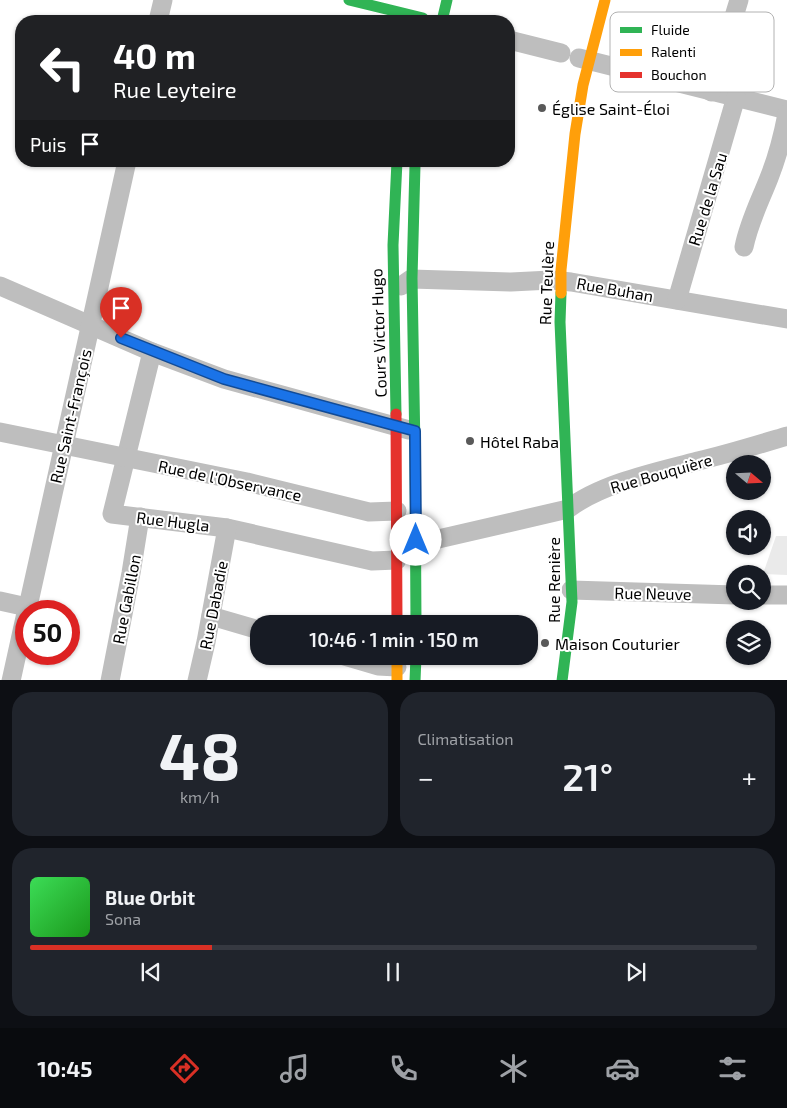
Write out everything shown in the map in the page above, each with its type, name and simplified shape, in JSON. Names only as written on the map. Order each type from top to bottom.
[{"type":"main road","points":[[348,0],[418,15]]},
{"type":"main road","points":[[443,15],[447,0]]},
{"type":"main road","name":"Rue Teulère","points":[[568,509],[560,322],[561,281],[575,134],[583,85],[577,57],[605,0]]},
{"type":"main road","name":"Cours Victor Hugo","points":[[396,167],[393,203],[392,299],[416,540],[416,615]]},
{"type":"main road","name":"Cours Victor Hugo","points":[[397,615],[397,511],[406,429],[415,167]]},
{"type":"main road","name":"Rue Renière","points":[[562,680],[572,602],[568,509]]},
{"type":"main road","points":[[415,680],[416,665]]},
{"type":"street","points":[[159,15],[163,0]]},
{"type":"street","points":[[736,12],[740,0]]},
{"type":"street","points":[[515,42],[610,66]]},
{"type":"street","points":[[711,92],[787,110]]},
{"type":"street","name":"Rue de la Sau","points":[[678,300],[736,98]]},
{"type":"street","points":[[744,247],[752,216],[770,176],[787,114]]},
{"type":"street","name":"Rue Saint-François","points":[[29,600],[126,167]]},
{"type":"street","points":[[392,299],[400,287],[411,279]]},
{"type":"street","name":"Rue Buhan","points":[[411,279],[511,282],[561,281],[787,319]]},
{"type":"street","points":[[0,286],[152,352],[224,379],[406,429]]},
{"type":"street","name":"Rue Hugla","points":[[152,352],[112,514],[226,528],[372,561],[397,560]]},
{"type":"street","name":"Rue de l'Observance","points":[[0,432],[247,482],[369,512],[397,511]]},
{"type":"street","name":"Rue Bouquière","points":[[416,540],[434,540],[568,509],[576,502],[629,480],[787,436]]},
{"type":"street","name":"Rue Gabillon","points":[[110,680],[140,517]]},
{"type":"street","name":"Rue Dabadie","points":[[197,680],[211,616],[226,528]]},
{"type":"street","name":"Rue Neuve","points":[[571,590],[726,595]]},
{"type":"street","points":[[771,595],[787,595]]},
{"type":"street","points":[[0,601],[15,606]]},
{"type":"street","points":[[211,616],[250,627]]},
{"type":"street","name":"Rue Saint-François","points":[[11,680],[15,662]]},
{"type":"street","points":[[375,665],[397,668]]},
{"type":"shaded area","points":[[776,536],[787,536],[787,575],[771,574],[771,565],[766,565]]},
{"type":"traffic: fast","points":[[349,0],[411,15]]},
{"type":"traffic: fast","points":[[443,15],[447,0]]},
{"type":"traffic: fast","points":[[396,414],[393,245],[397,167]]},
{"type":"traffic: fast","points":[[415,167],[412,278],[416,615]]},
{"type":"traffic: fast","points":[[561,293],[560,322],[572,602],[562,680]]},
{"type":"traffic: fast","points":[[415,680],[416,665]]},
{"type":"traffic: slow","points":[[561,293],[561,270],[575,134],[583,85],[605,0]]},
{"type":"traffic: slow","points":[[397,665],[397,680]]},
{"type":"traffic: jam","points":[[396,414],[397,615]]},
{"type":"place","name":"Église Saint-Éloi","points":[[542,108]]},
{"type":"place","name":"Hôtel Raba","points":[[470,441]]},
{"type":"place","name":"Maison Couturier","points":[[545,643]]},
{"type":"route","points":[[121,338],[152,352],[224,379],[415,431],[416,540]]}]
